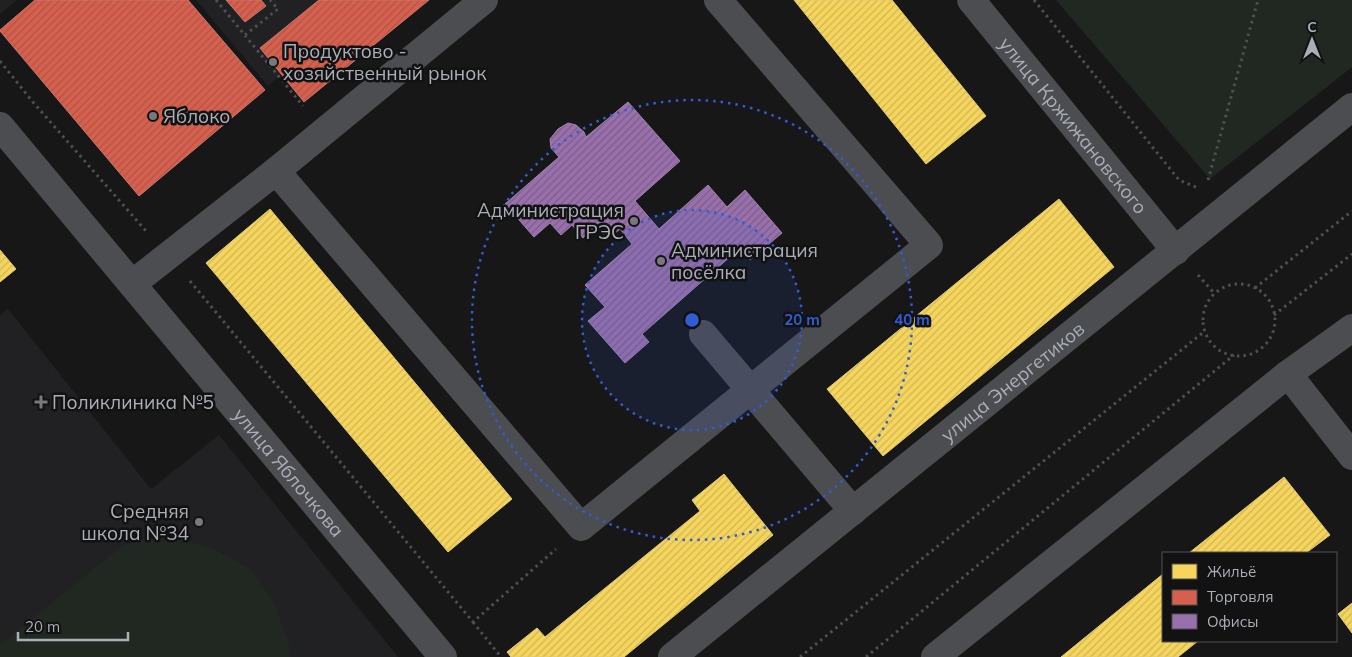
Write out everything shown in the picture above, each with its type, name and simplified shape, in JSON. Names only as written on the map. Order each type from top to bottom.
[{"type":"street","points":[[132,284],[276,171],[484,0]]},
{"type":"street","points":[[276,171],[580,527],[929,245],[718,0]]},
{"type":"street","name":"улица Кржижановского","points":[[971,0],[1176,251]]},
{"type":"street","name":"улица Энергетиков","points":[[672,657],[1352,108]]},
{"type":"street","name":"улица Яблочкова","points":[[0,126],[443,657]]},
{"type":"street","points":[[935,657],[1288,374],[1352,328]]},
{"type":"street","points":[[703,334],[853,511]]},
{"type":"street","points":[[1288,374],[1352,456]]},
{"type":"path","points":[[216,0],[308,112]]},
{"type":"path","points":[[245,35],[278,9],[270,0]]},
{"type":"path","points":[[1034,0],[1179,180],[1205,191]]},
{"type":"path","points":[[1207,181],[1258,0]]},
{"type":"path","points":[[0,61],[32,101],[168,255],[501,657]]},
{"type":"path","points":[[1254,288],[1352,211]]},
{"type":"path","points":[[1274,315],[1352,254]]},
{"type":"path","points":[[1236,284],[1254,288],[1267,298],[1274,315],[1273,330],[1259,350],[1248,354],[1234,355],[1225,353],[1207,337],[1203,314],[1207,303],[1214,293],[1224,287],[1236,284]]},
{"type":"path","points":[[800,657],[1205,330]]},
{"type":"path","points":[[866,657],[1234,355]]},
{"type":"path","points":[[473,622],[580,527]]},
{"type":"shaded area","points":[[0,0],[17,0],[0,14]]},
{"type":"shaded area","name":"Продуктово - хозяйственный рынок","points":[[196,0],[324,0],[325,38],[268,86]]},
{"type":"shaded area","points":[[1056,0],[1352,0],[1352,67],[1210,179]]},
{"type":"shaded area","name":"Средняя школа №34","points":[[8,309],[151,489],[219,435],[398,657],[0,657],[0,315]]},
{"type":"shaded area","points":[[146,538],[177,538],[214,549],[251,569],[275,604],[289,645],[290,657],[0,657],[0,645],[122,546]]},
{"type":"building: Жильё","points":[[794,0],[892,0],[986,116],[926,164]]},
{"type":"building: Жильё","points":[[1059,199],[1114,267],[883,456],[827,389]]},
{"type":"building: Жильё","points":[[270,209],[512,499],[448,552],[206,263]]},
{"type":"building: Жильё","points":[[0,250],[16,269],[0,282]]},
{"type":"building: Жильё","points":[[724,474],[773,535],[624,657],[511,657],[507,652],[537,628],[545,637],[700,511],[692,500]]},
{"type":"building: Жильё","points":[[1284,477],[1330,535],[1307,552],[1190,552]]},
{"type":"building: Жильё","points":[[1162,575],[1162,642],[1197,642],[1178,657],[1061,657]]},
{"type":"building: Жильё","points":[[1352,603],[1352,633],[1338,614]]},
{"type":"building: Торговля","name":"Яблоко","points":[[35,0],[188,0],[265,90],[139,196],[0,31]]},
{"type":"building: Торговля","points":[[226,0],[261,0],[266,6],[245,22]]},
{"type":"building: Торговля","points":[[319,0],[429,0],[304,102],[260,48]]},
{"type":"building: Офисы","points":[[628,102],[680,161],[635,201],[659,229],[708,185],[727,207],[745,190],[782,233],[750,260],[740,248],[642,334],[649,342],[625,363],[588,321],[605,307],[585,285],[632,244],[620,229],[607,240],[595,227],[583,238],[572,225],[561,235],[550,223],[534,237],[505,204],[559,157],[551,148],[550,139],[558,129],[568,123],[576,125],[584,132],[586,137]]},
{"type":"place","name":"Продуктово - хозяйственный рынок","points":[[273,62]]},
{"type":"place","name":"Яблоко","points":[[153,116]]},
{"type":"place","name":"Администрация ГРЭС","points":[[634,221]]},
{"type":"place","name":"Администрация посёлка","points":[[661,261]]},
{"type":"place","name":"Поликлиника №5","points":[[41,402]]},
{"type":"place","name":"Средняя школа №34","points":[[199,522]]}]
